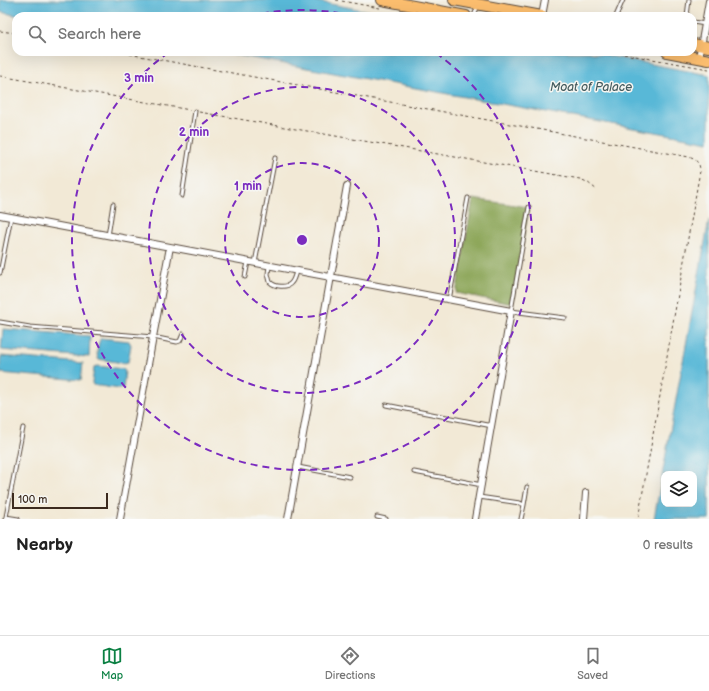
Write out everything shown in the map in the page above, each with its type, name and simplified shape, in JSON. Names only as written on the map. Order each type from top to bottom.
[{"type":"main road","points":[[454,0],[479,2],[524,12]]},
{"type":"main road","points":[[382,4],[438,12]]},
{"type":"main road","points":[[688,56],[704,59]]},
{"type":"street","points":[[543,12],[545,0]]},
{"type":"street","points":[[704,59],[701,45],[709,4]]},
{"type":"street","points":[[288,519],[347,186]]},
{"type":"street","points":[[0,215],[511,311],[476,519]]},
{"type":"street","points":[[120,519],[152,337],[170,247]]},
{"type":"street","points":[[584,519],[586,493]]},
{"type":"lane","points":[[618,12],[624,0]]},
{"type":"lane","points":[[688,12],[689,0]]},
{"type":"lane","points":[[475,12],[479,2]]},
{"type":"lane","points":[[697,23],[705,24]]},
{"type":"lane","points":[[182,196],[195,111]]},
{"type":"lane","points":[[255,263],[275,158]]},
{"type":"lane","points":[[449,300],[468,198]]},
{"type":"lane","points":[[108,236],[113,204]]},
{"type":"lane","points":[[529,207],[511,311],[565,318]]},
{"type":"lane","points":[[0,273],[11,217]]},
{"type":"lane","points":[[245,277],[248,262]]},
{"type":"lane","points":[[269,266],[268,274],[272,285],[290,285],[293,282],[296,271]]},
{"type":"lane","points":[[0,322],[30,327],[152,337],[177,342],[180,341],[183,334]]},
{"type":"lane","points":[[386,405],[492,426]]},
{"type":"lane","points":[[18,519],[6,518],[23,428]]},
{"type":"lane","points":[[298,467],[350,477]]},
{"type":"lane","points":[[414,472],[482,485]]},
{"type":"lane","points":[[521,519],[527,486]]},
{"type":"lane","points":[[479,497],[520,503],[524,505]]},
{"type":"lane","points":[[377,517],[386,519]]},
{"type":"path","points":[[336,0],[382,4]]},
{"type":"path","points":[[0,31],[12,33]]},
{"type":"path","points":[[140,56],[689,157],[696,160],[700,166],[699,175],[638,519]]},
{"type":"path","points":[[635,56],[709,69]]},
{"type":"path","points":[[0,76],[580,180],[587,182],[597,190]]},
{"type":"green space","points":[[473,199],[529,207],[512,304],[456,293]]},
{"type":"water","points":[[0,0],[309,0],[374,12],[12,12],[12,14],[0,12]]},
{"type":"water","name":"Moat of Palace","points":[[242,56],[609,56],[709,75],[709,142]]},
{"type":"water","points":[[709,220],[709,519],[654,519],[661,481],[661,507],[697,507],[697,471],[663,471]]},
{"type":"water","points":[[3,329],[90,336],[89,357],[1,350]]},
{"type":"water","points":[[101,338],[129,341],[131,345],[128,362],[123,363],[98,359],[97,354]]},
{"type":"water","points":[[1,356],[83,363],[81,380],[0,373]]},
{"type":"water","points":[[96,366],[123,369],[125,371],[123,388],[120,389],[93,385],[94,368]]}]
